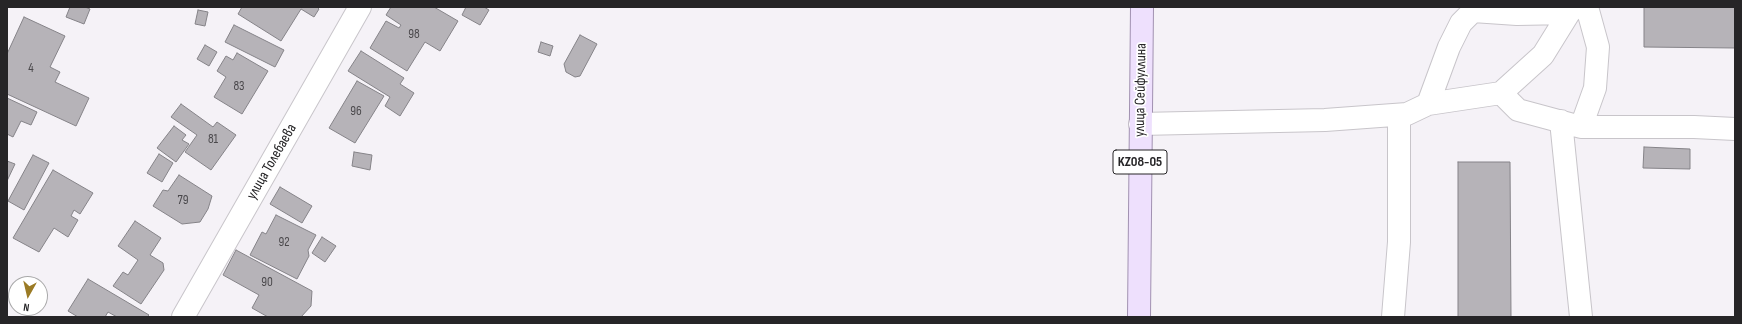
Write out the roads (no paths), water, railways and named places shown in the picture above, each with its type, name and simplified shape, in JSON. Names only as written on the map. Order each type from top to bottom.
[{"type":"main road","name":"улица Сейфуллина","points":[[1139,317],[1142,7]]},
{"type":"street","name":"улица Толебаева","points":[[183,317],[360,7]]},
{"type":"street","points":[[1140,124],[1325,120],[1399,115],[1408,114],[1428,104],[1501,93],[1543,55],[1577,9]]},
{"type":"street","points":[[1428,104],[1449,47],[1461,23],[1473,11],[1517,14],[1577,9]]},
{"type":"street","points":[[1577,9],[1598,47],[1596,88],[1571,124],[1581,317]]},
{"type":"street","points":[[1501,93],[1518,110],[1571,124],[1694,127],[1735,130]]},
{"type":"street","points":[[1393,317],[1398,242],[1399,115]]}]
